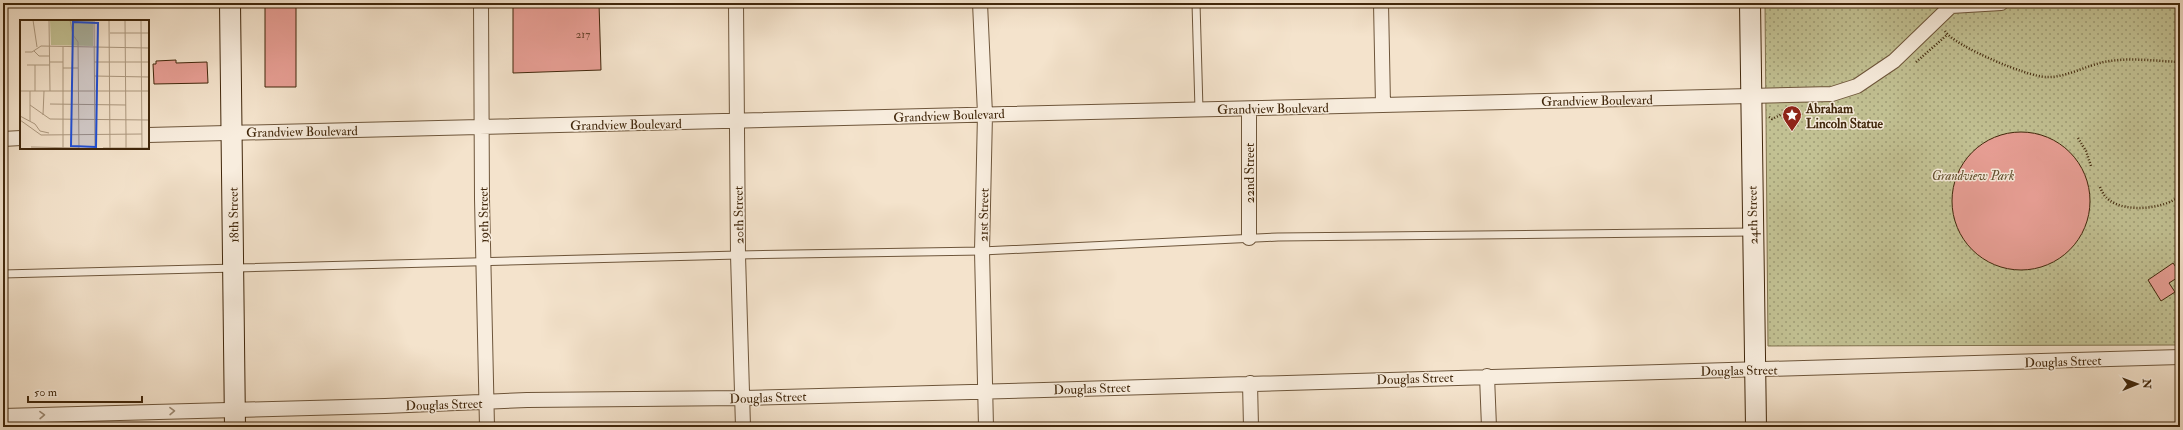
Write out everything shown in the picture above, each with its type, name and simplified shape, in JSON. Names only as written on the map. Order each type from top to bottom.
[{"type":"street","name":"18th Street","points":[[230,3],[235,418]]},
{"type":"street","name":"19th Street","points":[[481,3],[487,427]]},
{"type":"street","name":"20th Street","points":[[736,3],[738,255],[744,398],[743,427]]},
{"type":"street","name":"21st Street","points":[[980,3],[985,114],[982,251],[986,427]]},
{"type":"street","points":[[1381,3],[1383,105]]},
{"type":"street","name":"24th Street","points":[[1750,3],[1756,427]]},
{"type":"street","points":[[1950,5],[2001,3]]},
{"type":"street","name":"Grandview Boulevard","points":[[149,135],[1832,94],[1857,86],[1894,60],[1950,5]]},
{"type":"street","name":"22nd Street","points":[[1249,109],[1249,238]]},
{"type":"street","points":[[3,139],[20,138]]},
{"type":"street","name":"Douglas Street","points":[[3,416],[235,418],[487,402],[744,398],[2180,357]]},
{"type":"street","points":[[1487,376],[1489,427]]},
{"type":"street","points":[[1250,383],[1251,427]]},
{"type":"lane","points":[[1196,3],[1198,110]]},
{"type":"lane","points":[[3,274],[738,255],[982,251],[1249,238],[1753,232]]},
{"type":"path","points":[[1937,19],[1947,35],[1959,43],[1980,54],[2037,77],[2058,76],[2119,59],[2180,62]]},
{"type":"path","points":[[2078,138],[2086,151],[2091,166]]},
{"type":"path","points":[[2100,187],[2110,201],[2144,208],[2164,205],[2180,196]]},
{"type":"green space","name":"Grandview Park","points":[[1765,3],[2180,3],[2180,345],[1768,346]]},
{"type":"building","points":[[265,3],[296,3],[296,87],[265,87]]},
{"type":"building","points":[[513,3],[599,3],[601,70],[513,73]]},
{"type":"building","points":[[176,60],[176,63],[207,62],[208,83],[154,84],[153,64],[156,64],[156,61]]},
{"type":"building","points":[[2021,132],[2047,137],[2070,152],[2085,175],[2090,201],[2085,227],[2070,250],[2047,265],[2021,270],[1995,265],[1972,250],[1957,227],[1952,201],[1957,175],[1972,152],[1995,137]]},
{"type":"building","points":[[2173,263],[2180,273],[2180,276],[2169,283],[2175,292],[2161,301],[2148,280]]},
{"type":"place","name":"Abraham Lincoln Statue","points":[[1792,132]]}]
